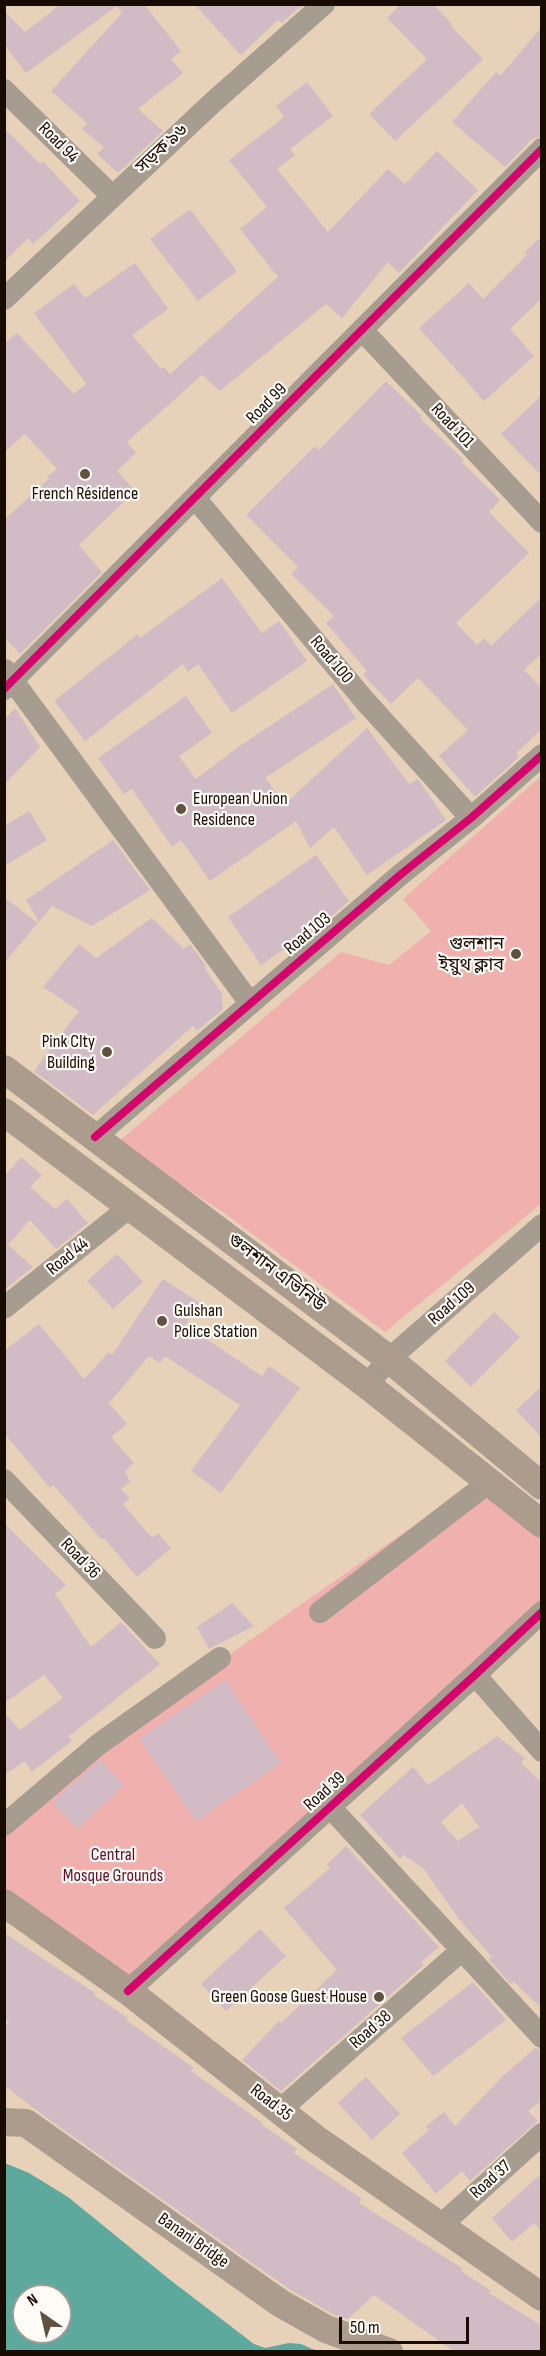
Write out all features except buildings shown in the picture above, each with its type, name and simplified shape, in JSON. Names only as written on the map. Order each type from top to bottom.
[{"type":"main road","name":"গুলশান এভিনিউ","points":[[4,1069],[389,1359],[542,1486]]},
{"type":"main road","name":"গুলশান এভিনিউ","points":[[4,1112],[367,1385],[542,1524]]},
{"type":"main road","name":"Road 35","points":[[4,1903],[128,1991],[316,2139],[542,2297]]},
{"type":"main road","name":"Banani Bridge","points":[[12,2117],[280,2303],[326,2328],[389,2352]]},
{"type":"street","name":"সড়ক ৯৬","points":[[4,299],[211,104],[324,4]]},
{"type":"street","name":"Road 94","points":[[4,90],[112,196]]},
{"type":"street","name":"Road 99","points":[[8,679],[195,498],[542,149]]},
{"type":"street","name":"Road 101","points":[[362,330],[542,522]]},
{"type":"street","name":"Road 100","points":[[195,498],[358,692],[471,818]]},
{"type":"street","points":[[8,679],[250,1003]]},
{"type":"street","name":"Road 103","points":[[95,1137],[542,755]]},
{"type":"street","name":"Road 44","points":[[4,1308],[131,1206]]},
{"type":"street","name":"Road 109","points":[[367,1385],[389,1359],[542,1226]]},
{"type":"street","name":"Road 36","points":[[4,1480],[155,1638]]},
{"type":"street","points":[[320,1612],[488,1483]]},
{"type":"street","name":"Road 39","points":[[128,1991],[542,1612]]},
{"type":"street","points":[[4,1825],[99,1744],[220,1658]]},
{"type":"street","points":[[475,1675],[542,1751]]},
{"type":"street","points":[[330,1808],[542,2037]]},
{"type":"street","name":"Road 38","points":[[280,2110],[462,1950]]},
{"type":"street","name":"Road 37","points":[[440,2226],[542,2134]]},
{"type":"green space","points":[[541,776],[541,1204],[385,1332],[224,1213],[117,1143],[341,952],[389,965],[431,931],[403,899]]},
{"type":"green space","name":"Central Mosque Grounds","points":[[476,1482],[541,1537],[541,1608],[125,1986],[5,1910],[4,1829],[226,1657]]},
{"type":"water","points":[[5,2163],[29,2173],[68,2197],[254,2344],[265,2348],[289,2343],[301,2344],[317,2351],[5,2351]]},
{"type":"cycle path","points":[[4,689],[542,149]]},
{"type":"cycle path","points":[[95,1137],[542,755]]},
{"type":"cycle path","points":[[128,1991],[542,1612]]},
{"type":"place","name":"French Résidence","points":[[85,474]]},
{"type":"place","name":"European Union Residence","points":[[181,809]]},
{"type":"place","name":"গুলশান ইয়ুথ ক্লাব","points":[[516,954]]},
{"type":"place","name":"Pink CIty Building","points":[[107,1052]]},
{"type":"place","name":"Gulshan Police Station","points":[[162,1321]]},
{"type":"place","name":"Green Goose Guest House","points":[[379,1997]]}]
